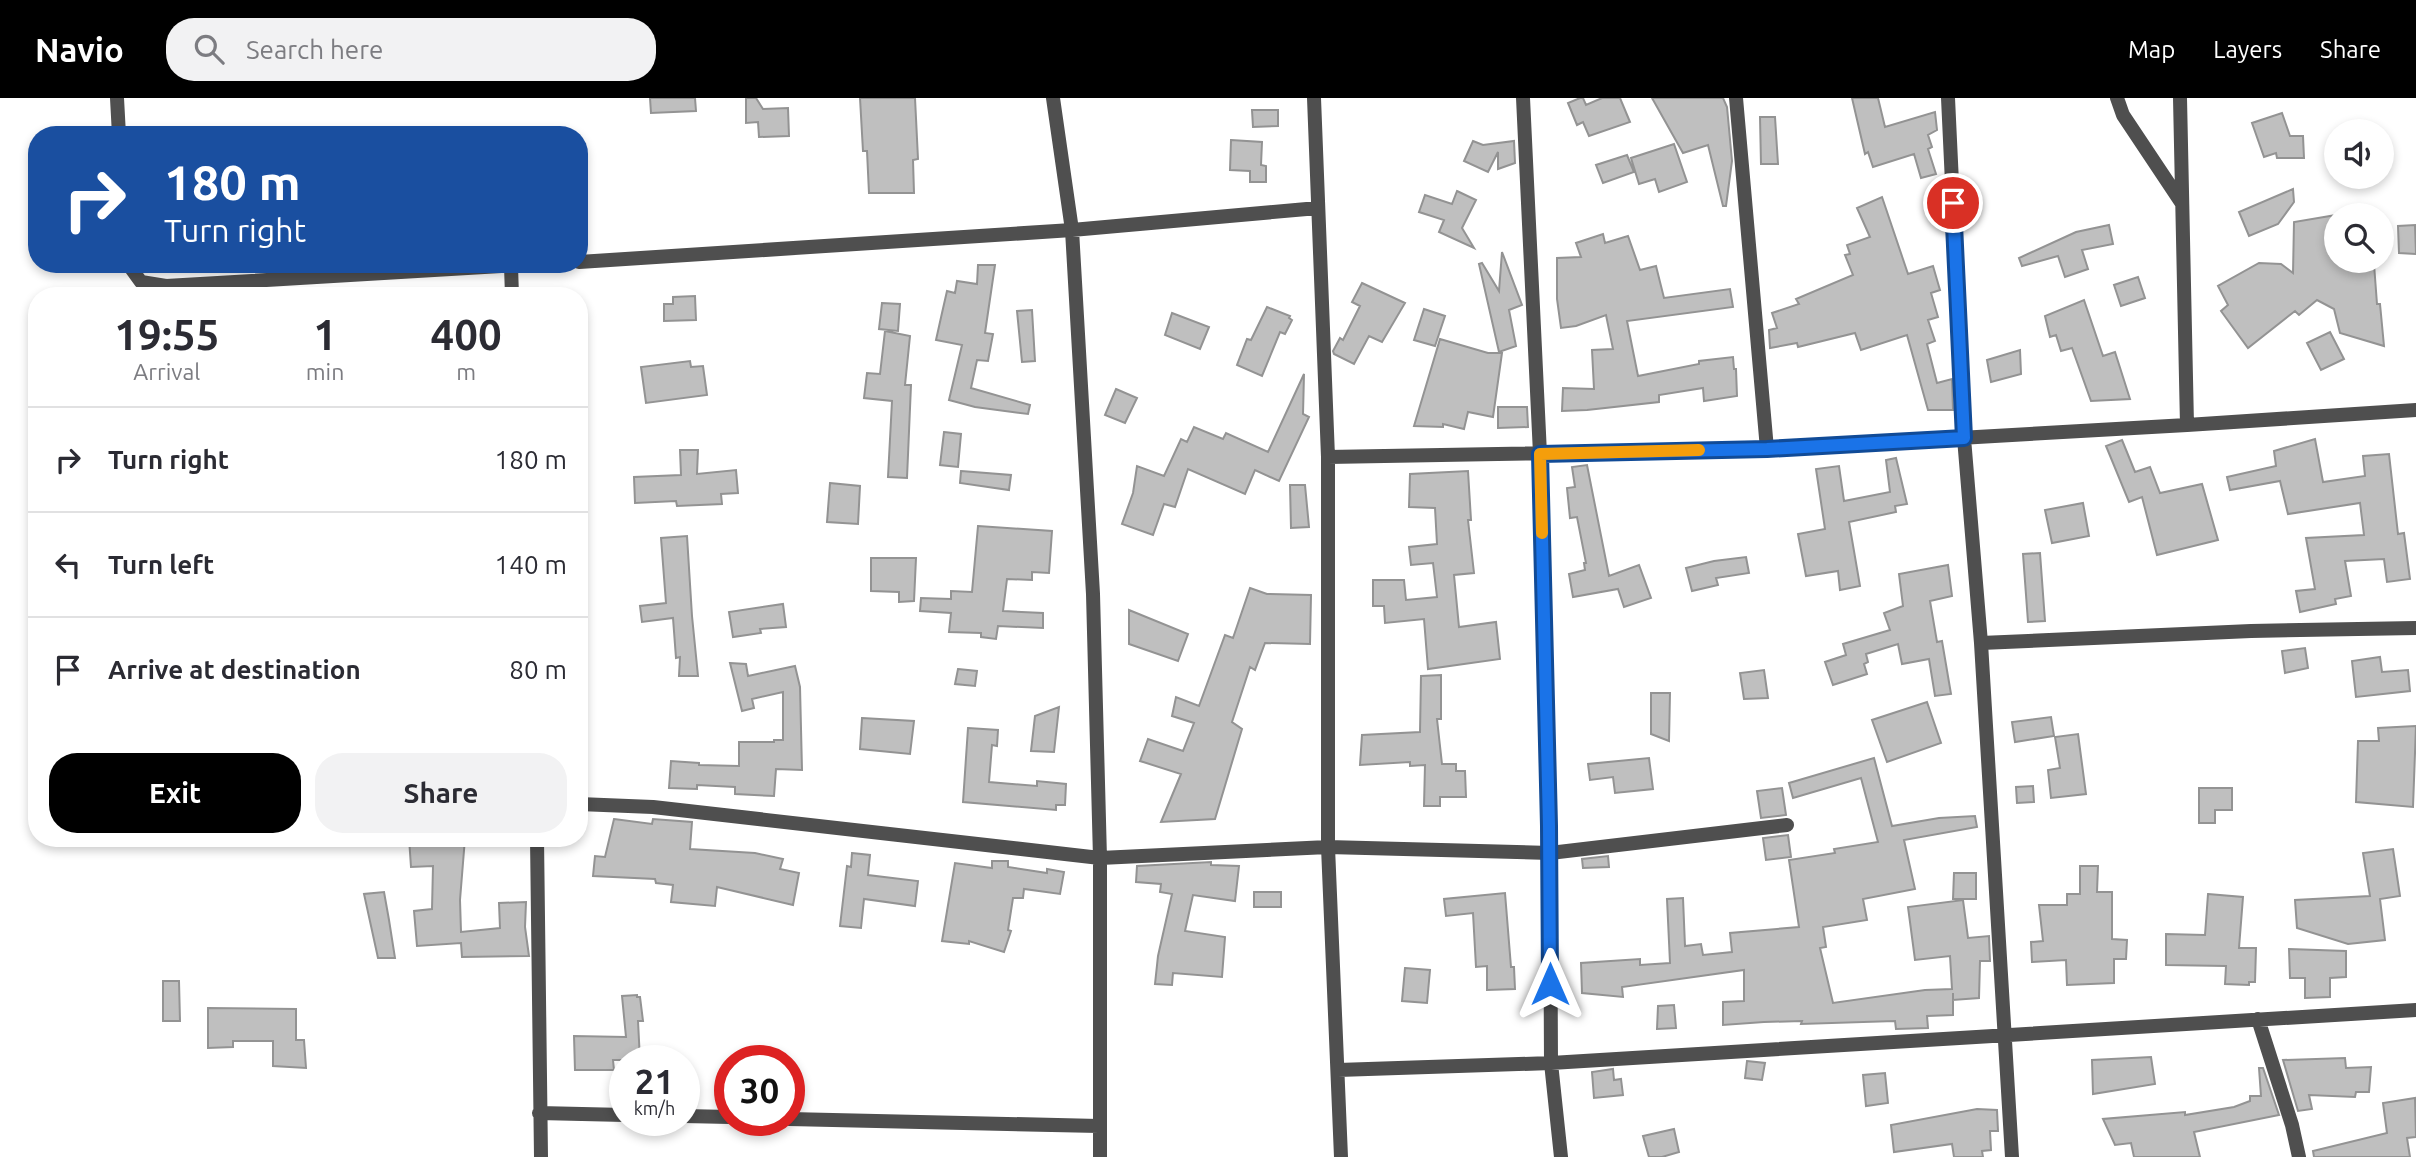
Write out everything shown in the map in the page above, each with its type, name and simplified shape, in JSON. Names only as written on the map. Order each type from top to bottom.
[{"type":"street","points":[[117,98],[119,126]]},
{"type":"street","points":[[1053,98],[1072,230],[1093,594],[1100,858],[1100,1157]]},
{"type":"street","points":[[1314,98],[1328,457],[1328,847],[1341,1157]]},
{"type":"street","points":[[1523,98],[1540,454],[1551,1063],[1561,1157]]},
{"type":"street","points":[[1736,98],[1767,449]]},
{"type":"street","points":[[1948,98],[1964,438],[1981,643],[2011,1157]]},
{"type":"street","points":[[2117,98],[2123,115],[2182,203]]},
{"type":"street","points":[[2180,98],[2187,425]]},
{"type":"street","points":[[588,261],[1072,230],[1318,208]]},
{"type":"street","points":[[134,273],[141,282],[166,286],[390,273]]},
{"type":"street","points":[[1328,457],[1767,449],[2416,410]]},
{"type":"street","points":[[1981,643],[2251,631],[2416,628]]},
{"type":"street","points":[[588,804],[653,807],[1100,858],[1328,847],[1549,853],[1787,825]]},
{"type":"street","points":[[537,847],[541,1157]]},
{"type":"street","points":[[1338,1070],[1551,1063],[2416,1010]]},
{"type":"street","points":[[2258,1019],[2292,1125],[2299,1157]]},
{"type":"street","points":[[539,1113],[609,1115]]},
{"type":"street","points":[[805,1119],[1099,1126]]},
{"type":"building","points":[[650,98],[695,98],[696,111],[651,113]]},
{"type":"building","points":[[746,98],[756,98],[763,109],[788,108],[789,136],[759,137],[758,122],[746,123]]},
{"type":"building","points":[[860,98],[915,98],[918,159],[913,160],[914,193],[869,193]]},
{"type":"building","points":[[1583,98],[1586,105],[1602,98],[1620,98],[1630,122],[1589,136],[1583,122],[1577,125],[1568,103]]},
{"type":"building","points":[[1652,98],[1723,98],[1727,107],[1732,161],[1726,206],[1723,206],[1708,145],[1683,153]]},
{"type":"building","points":[[1852,98],[1878,98],[1885,127],[1935,112],[1937,130],[1928,135],[1932,147],[1928,149],[1936,174],[1921,178],[1914,154],[1873,167],[1868,152],[1865,154]]},
{"type":"building","points":[[1252,110],[1278,110],[1278,126],[1253,127]]},
{"type":"building","points":[[2282,113],[2290,136],[2303,136],[2304,158],[2277,158],[2276,153],[2264,157],[2252,123]]},
{"type":"building","points":[[1760,117],[1775,117],[1778,164],[1761,164]]},
{"type":"building","points":[[1231,140],[1262,142],[1261,165],[1266,166],[1266,182],[1250,182],[1250,171],[1230,170]]},
{"type":"building","points":[[1473,141],[1483,145],[1514,141],[1515,163],[1498,169],[1498,152],[1488,172],[1464,161]]},
{"type":"building","points":[[1674,144],[1687,182],[1659,192],[1655,179],[1639,184],[1631,158]]},
{"type":"building","points":[[1627,155],[1634,172],[1603,183],[1596,165]]},
{"type":"building","points":[[2293,189],[2294,202],[2278,224],[2249,236],[2239,212]]},
{"type":"building","points":[[1457,191],[1476,200],[1462,228],[1474,248],[1439,232],[1444,220],[1419,212],[1425,195],[1452,204]]},
{"type":"building","points":[[1882,197],[1908,274],[1933,266],[1940,290],[1931,293],[1938,317],[1928,320],[1935,341],[1927,344],[1937,383],[1952,379],[1953,410],[1928,410],[1907,335],[1861,350],[1855,333],[1798,347],[1797,343],[1770,348],[1769,330],[1777,328],[1772,313],[1799,304],[1796,299],[1853,275],[1845,255],[1850,254],[1847,245],[1870,237],[1857,208]]},
{"type":"building","points":[[2324,217],[2324,273],[2375,273],[2384,346],[2340,333],[2334,309],[2317,300],[2299,315],[2295,311],[2248,348],[2221,311],[2228,305],[2218,286],[2259,263],[2281,264],[2293,273],[2294,222]]},
{"type":"building","points":[[2109,225],[2113,244],[2082,250],[2088,269],[2065,277],[2058,256],[2022,266],[2019,258],[2076,232]]},
{"type":"building","points":[[2415,225],[2416,254],[2399,253],[2398,226]]},
{"type":"building","points":[[1603,234],[1605,243],[1628,236],[1640,270],[1656,266],[1664,298],[1730,289],[1733,307],[1627,321],[1638,376],[1699,364],[1699,361],[1733,357],[1737,396],[1704,401],[1703,388],[1659,395],[1659,402],[1562,411],[1563,388],[1594,389],[1592,350],[1613,349],[1606,315],[1576,326],[1561,328],[1557,299],[1557,258],[1581,257],[1576,243]]},
{"type":"building","points":[[1502,252],[1522,305],[1509,310],[1516,346],[1499,352],[1479,264],[1482,263],[1499,291]]},
{"type":"building","points":[[978,265],[995,265],[985,333],[993,334],[988,361],[977,360],[971,388],[1030,405],[1028,414],[975,407],[949,400],[962,345],[936,340],[947,291],[955,293],[957,281],[977,284]]},
{"type":"building","points":[[2138,277],[2145,298],[2121,306],[2114,285]]},
{"type":"building","points":[[1362,283],[1405,303],[1382,342],[1369,336],[1354,364],[1333,351],[1340,338],[1343,340],[1360,306],[1352,302]]},
{"type":"building","points":[[695,296],[696,320],[664,321],[664,304],[673,304],[673,297]]},
{"type":"building","points":[[2084,300],[2103,356],[2115,352],[2130,399],[2091,401],[2072,348],[2061,351],[2056,335],[2050,337],[2045,316]]},
{"type":"building","points":[[882,303],[900,304],[898,331],[879,329]]},
{"type":"building","points":[[1267,307],[1290,316],[1292,320],[1285,334],[1280,332],[1262,376],[1237,365],[1247,339],[1251,340]]},
{"type":"building","points":[[1424,309],[1445,316],[1435,346],[1414,340]]},
{"type":"building","points":[[1032,310],[1035,361],[1022,362],[1017,311]]},
{"type":"building","points":[[1172,313],[1209,327],[1200,349],[1165,335]]},
{"type":"building","points":[[885,331],[910,336],[905,385],[911,385],[907,478],[888,477],[892,401],[864,398],[867,373],[880,374]]},
{"type":"building","points":[[2330,332],[2344,359],[2321,370],[2307,343]]},
{"type":"building","points":[[1440,339],[1488,353],[1502,353],[1493,417],[1468,412],[1464,429],[1443,424],[1443,427],[1414,426]]},
{"type":"building","points":[[2020,350],[2021,374],[1991,382],[1987,360]]},
{"type":"building","points":[[690,361],[691,367],[703,366],[707,395],[646,403],[641,367]]},
{"type":"building","points":[[1304,374],[1303,414],[1309,417],[1279,481],[1255,470],[1245,494],[1188,469],[1175,507],[1164,504],[1153,535],[1122,524],[1133,493],[1137,466],[1164,476],[1181,439],[1187,442],[1194,427],[1223,439],[1226,433],[1268,452]]},
{"type":"building","points":[[1116,389],[1137,398],[1125,423],[1105,415]]},
{"type":"building","points":[[1498,407],[1527,407],[1528,427],[1498,428]]},
{"type":"building","points":[[944,432],[961,434],[958,467],[940,465]]},
{"type":"building","points":[[2315,439],[2323,482],[2365,476],[2363,456],[2389,454],[2398,534],[2404,533],[2410,579],[2387,582],[2384,559],[2345,561],[2351,596],[2335,599],[2336,604],[2300,612],[2296,591],[2315,589],[2306,538],[2364,535],[2360,503],[2288,514],[2280,481],[2230,490],[2227,477],[2276,466],[2274,451]]},
{"type":"building","points":[[2122,440],[2135,472],[2150,467],[2160,493],[2202,484],[2218,540],[2157,555],[2142,497],[2129,502],[2106,446]]},
{"type":"building","points":[[680,450],[698,450],[697,474],[736,470],[738,493],[721,494],[722,504],[677,506],[676,501],[635,503],[634,477],[681,475]]},
{"type":"building","points":[[1896,458],[1907,504],[1895,506],[1896,512],[1849,522],[1860,586],[1840,590],[1838,571],[1806,576],[1798,534],[1825,529],[1816,469],[1839,466],[1844,501],[1890,492],[1886,460]]},
{"type":"building","points":[[1587,465],[1609,576],[1639,565],[1651,598],[1624,607],[1618,589],[1573,597],[1569,574],[1585,570],[1586,563],[1577,517],[1570,518],[1567,488],[1575,487],[1572,467]]},
{"type":"building","points":[[961,471],[1011,475],[1009,490],[960,483]]},
{"type":"building","points":[[1468,471],[1471,520],[1468,520],[1474,573],[1454,575],[1459,627],[1496,622],[1500,659],[1428,669],[1424,619],[1385,623],[1384,606],[1373,606],[1373,580],[1404,580],[1406,600],[1437,597],[1433,563],[1411,565],[1409,547],[1437,544],[1435,508],[1409,507],[1410,474]]},
{"type":"building","points":[[830,483],[860,486],[858,524],[827,522]]},
{"type":"building","points":[[1290,485],[1305,485],[1309,527],[1291,528]]},
{"type":"building","points":[[2083,503],[2089,536],[2052,543],[2045,510]]},
{"type":"building","points":[[978,526],[1052,531],[1049,573],[1032,572],[1032,580],[1007,579],[1003,611],[1043,613],[1043,628],[998,626],[996,639],[981,637],[981,633],[949,632],[951,613],[920,611],[921,598],[951,599],[951,591],[972,592]]},
{"type":"building","points":[[687,536],[698,676],[679,676],[680,657],[676,658],[673,618],[642,622],[640,606],[666,603],[661,538]]},
{"type":"building","points":[[2040,553],[2045,621],[2028,622],[2023,554]]},
{"type":"building","points":[[1746,557],[1749,573],[1716,578],[1718,585],[1692,591],[1686,568]]},
{"type":"building","points":[[871,558],[916,558],[914,601],[899,602],[899,592],[871,591]]},
{"type":"building","points":[[1948,565],[1952,596],[1930,601],[1937,642],[1942,641],[1951,694],[1935,696],[1929,659],[1902,664],[1898,644],[1866,654],[1868,662],[1864,664],[1867,674],[1833,685],[1825,662],[1846,655],[1843,644],[1890,630],[1884,613],[1903,606],[1899,574]]},
{"type":"building","points":[[1250,588],[1267,594],[1311,595],[1310,644],[1265,643],[1255,670],[1250,667],[1232,722],[1242,729],[1215,819],[1161,822],[1181,774],[1140,761],[1148,739],[1183,751],[1194,723],[1172,716],[1176,697],[1199,706],[1225,635],[1233,638]]},
{"type":"building","points":[[783,604],[786,627],[760,629],[761,633],[733,637],[729,612]]},
{"type":"building","points":[[1129,610],[1188,634],[1178,661],[1129,644]]},
{"type":"building","points":[[2305,648],[2308,668],[2285,673],[2282,651]]},
{"type":"building","points":[[2380,657],[2382,672],[2408,670],[2410,691],[2356,697],[2352,661]]},
{"type":"building","points":[[730,663],[746,664],[748,676],[795,666],[800,687],[802,770],[776,769],[774,796],[735,794],[735,787],[697,785],[697,789],[669,788],[671,761],[739,766],[739,742],[783,740],[783,692],[752,699],[754,708],[742,711]]},
{"type":"building","points":[[958,669],[977,671],[975,686],[955,684]]},
{"type":"building","points":[[1764,670],[1768,698],[1744,699],[1740,673]]},
{"type":"building","points":[[1441,675],[1441,719],[1437,719],[1442,764],[1456,764],[1456,771],[1465,771],[1466,797],[1440,797],[1440,806],[1424,806],[1425,765],[1410,766],[1410,762],[1360,765],[1362,735],[1420,732],[1421,676]]},
{"type":"building","points":[[1651,693],[1670,693],[1669,741],[1651,734]]},
{"type":"building","points":[[1927,702],[1941,743],[1887,762],[1872,720]]},
{"type":"building","points":[[1059,707],[1054,752],[1031,751],[1035,716]]},
{"type":"building","points":[[2051,717],[2054,736],[2015,742],[2012,722]]},
{"type":"building","points":[[862,718],[914,721],[910,754],[860,749]]},
{"type":"building","points":[[2416,726],[2413,807],[2356,802],[2358,741],[2379,741],[2378,728]]},
{"type":"building","points":[[968,728],[998,730],[997,746],[992,745],[989,782],[1037,786],[1037,781],[1066,784],[1065,805],[1056,805],[1056,810],[963,802]]},
{"type":"building","points":[[2078,734],[2086,794],[2051,798],[2048,770],[2060,768],[2055,737]]},
{"type":"building","points":[[1649,758],[1653,789],[1615,793],[1613,777],[1590,780],[1588,764]]},
{"type":"building","points":[[1874,758],[1892,826],[1939,818],[1975,816],[1977,827],[1904,840],[1915,889],[1863,899],[1867,920],[1823,927],[1826,947],[1820,948],[1833,1003],[1925,990],[1952,989],[1950,956],[1915,960],[1908,907],[1963,900],[1968,938],[1989,936],[1990,961],[1980,961],[1979,998],[1953,1000],[1953,1015],[1927,1016],[1928,1028],[1896,1029],[1895,1021],[1801,1024],[1802,1021],[1723,1025],[1723,1002],[1744,1001],[1744,970],[1622,987],[1623,997],[1582,993],[1581,963],[1640,959],[1640,965],[1670,963],[1667,899],[1683,898],[1685,946],[1701,944],[1703,955],[1732,952],[1730,933],[1799,927],[1789,860],[1835,853],[1834,849],[1878,842],[1861,778],[1793,798],[1789,783]]},
{"type":"building","points":[[2033,786],[2034,802],[2017,803],[2016,787]]},
{"type":"building","points":[[1782,788],[1786,815],[1761,818],[1757,791]]},
{"type":"building","points":[[2199,788],[2232,788],[2232,810],[2215,810],[2215,823],[2199,823]]},
{"type":"building","points":[[614,819],[652,824],[653,819],[692,822],[690,849],[755,853],[783,859],[780,869],[799,873],[793,905],[717,887],[715,906],[671,902],[673,885],[656,883],[655,879],[593,876],[595,856],[605,857]]},
{"type":"building","points":[[1788,835],[1791,857],[1766,860],[1763,838]]},
{"type":"building","points":[[410,847],[464,847],[460,900],[461,932],[500,928],[499,903],[526,902],[525,927],[529,956],[462,957],[461,943],[417,946],[414,911],[432,909],[433,866],[411,867]]},
{"type":"building","points":[[2393,849],[2400,896],[2380,899],[2385,940],[2348,944],[2297,928],[2295,900],[2370,896],[2363,853]]},
{"type":"building","points":[[852,853],[870,855],[868,875],[918,881],[915,906],[864,899],[861,928],[840,926],[847,866],[851,867]]},
{"type":"building","points":[[1608,856],[1609,867],[1583,868],[1582,859]]},
{"type":"building","points":[[992,861],[1008,861],[1008,867],[1047,873],[1047,869],[1064,872],[1060,894],[1024,889],[1023,898],[1013,898],[1008,930],[1011,931],[1004,952],[969,941],[969,944],[942,941],[955,863],[992,868]]},
{"type":"building","points":[[1211,862],[1211,865],[1239,866],[1235,901],[1193,895],[1185,931],[1225,937],[1222,977],[1173,973],[1172,985],[1155,984],[1158,956],[1172,894],[1160,892],[1161,884],[1136,882],[1137,866]]},
{"type":"building","points":[[2080,866],[2098,866],[2097,892],[2112,892],[2112,939],[2127,940],[2126,959],[2114,959],[2114,983],[2067,985],[2066,960],[2032,962],[2031,942],[2043,941],[2039,905],[2067,905],[2067,894],[2080,894]]},
{"type":"building","points":[[1954,873],[1976,873],[1976,899],[1953,899]]},
{"type":"building","points":[[384,892],[395,958],[378,958],[364,894]]},
{"type":"building","points":[[1254,892],[1281,892],[1281,907],[1254,907]]},
{"type":"building","points":[[1505,893],[1515,989],[1487,990],[1487,966],[1476,967],[1473,913],[1446,916],[1444,899]]},
{"type":"building","points":[[2208,894],[2243,897],[2239,948],[2256,948],[2255,982],[2249,982],[2249,985],[2225,984],[2226,966],[2166,965],[2166,934],[2205,935]]},
{"type":"building","points":[[2289,949],[2346,951],[2346,977],[2330,978],[2330,997],[2305,998],[2305,978],[2290,978]]},
{"type":"building","points":[[1405,968],[1430,970],[1427,1003],[1402,1001]]},
{"type":"building","points":[[163,981],[179,981],[180,1021],[163,1021]]},
{"type":"building","points":[[622,996],[640,997],[643,1021],[638,1021],[639,1045],[609,1045],[609,1070],[575,1070],[574,1036],[626,1037]]},
{"type":"building","points":[[1674,1005],[1676,1028],[1657,1029],[1658,1006]]},
{"type":"building","points":[[208,1008],[296,1009],[296,1040],[304,1040],[306,1068],[273,1066],[273,1041],[233,1041],[233,1047],[208,1048]]},
{"type":"building","points":[[2151,1057],[2155,1084],[2093,1094],[2092,1060]]},
{"type":"building","points":[[2345,1058],[2346,1068],[2371,1067],[2369,1092],[2356,1092],[2355,1097],[2309,1095],[2312,1109],[2298,1111],[2283,1060]]},
{"type":"building","points":[[1747,1061],[1765,1063],[1762,1080],[1745,1078]]},
{"type":"building","points":[[2259,1068],[2263,1068],[2279,1115],[2194,1132],[2200,1157],[2134,1157],[2131,1143],[2115,1145],[2103,1119],[2185,1112],[2185,1115],[2234,1107],[2250,1101],[2250,1096],[2261,1096]]},
{"type":"building","points":[[1613,1069],[1614,1080],[1621,1079],[1623,1095],[1594,1098],[1592,1072]]},
{"type":"building","points":[[1885,1073],[1888,1103],[1866,1106],[1863,1075]]},
{"type":"building","points":[[2415,1098],[2416,1137],[2407,1138],[2410,1157],[2314,1157],[2313,1151],[2387,1133],[2383,1103]]},
{"type":"building","points":[[1977,1109],[1997,1110],[1998,1131],[1990,1131],[1991,1150],[1982,1151],[1983,1157],[1954,1157],[1952,1144],[1894,1152],[1891,1125]]},
{"type":"building","points":[[1674,1129],[1679,1152],[1662,1157],[1649,1157],[1643,1136]]},
{"type":"slow traffic","points":[[1542,533],[1540,454],[1699,450]]},
{"type":"route","points":[[1550,984],[1540,454],[1767,449],[1964,438],[1953,203]]}]
